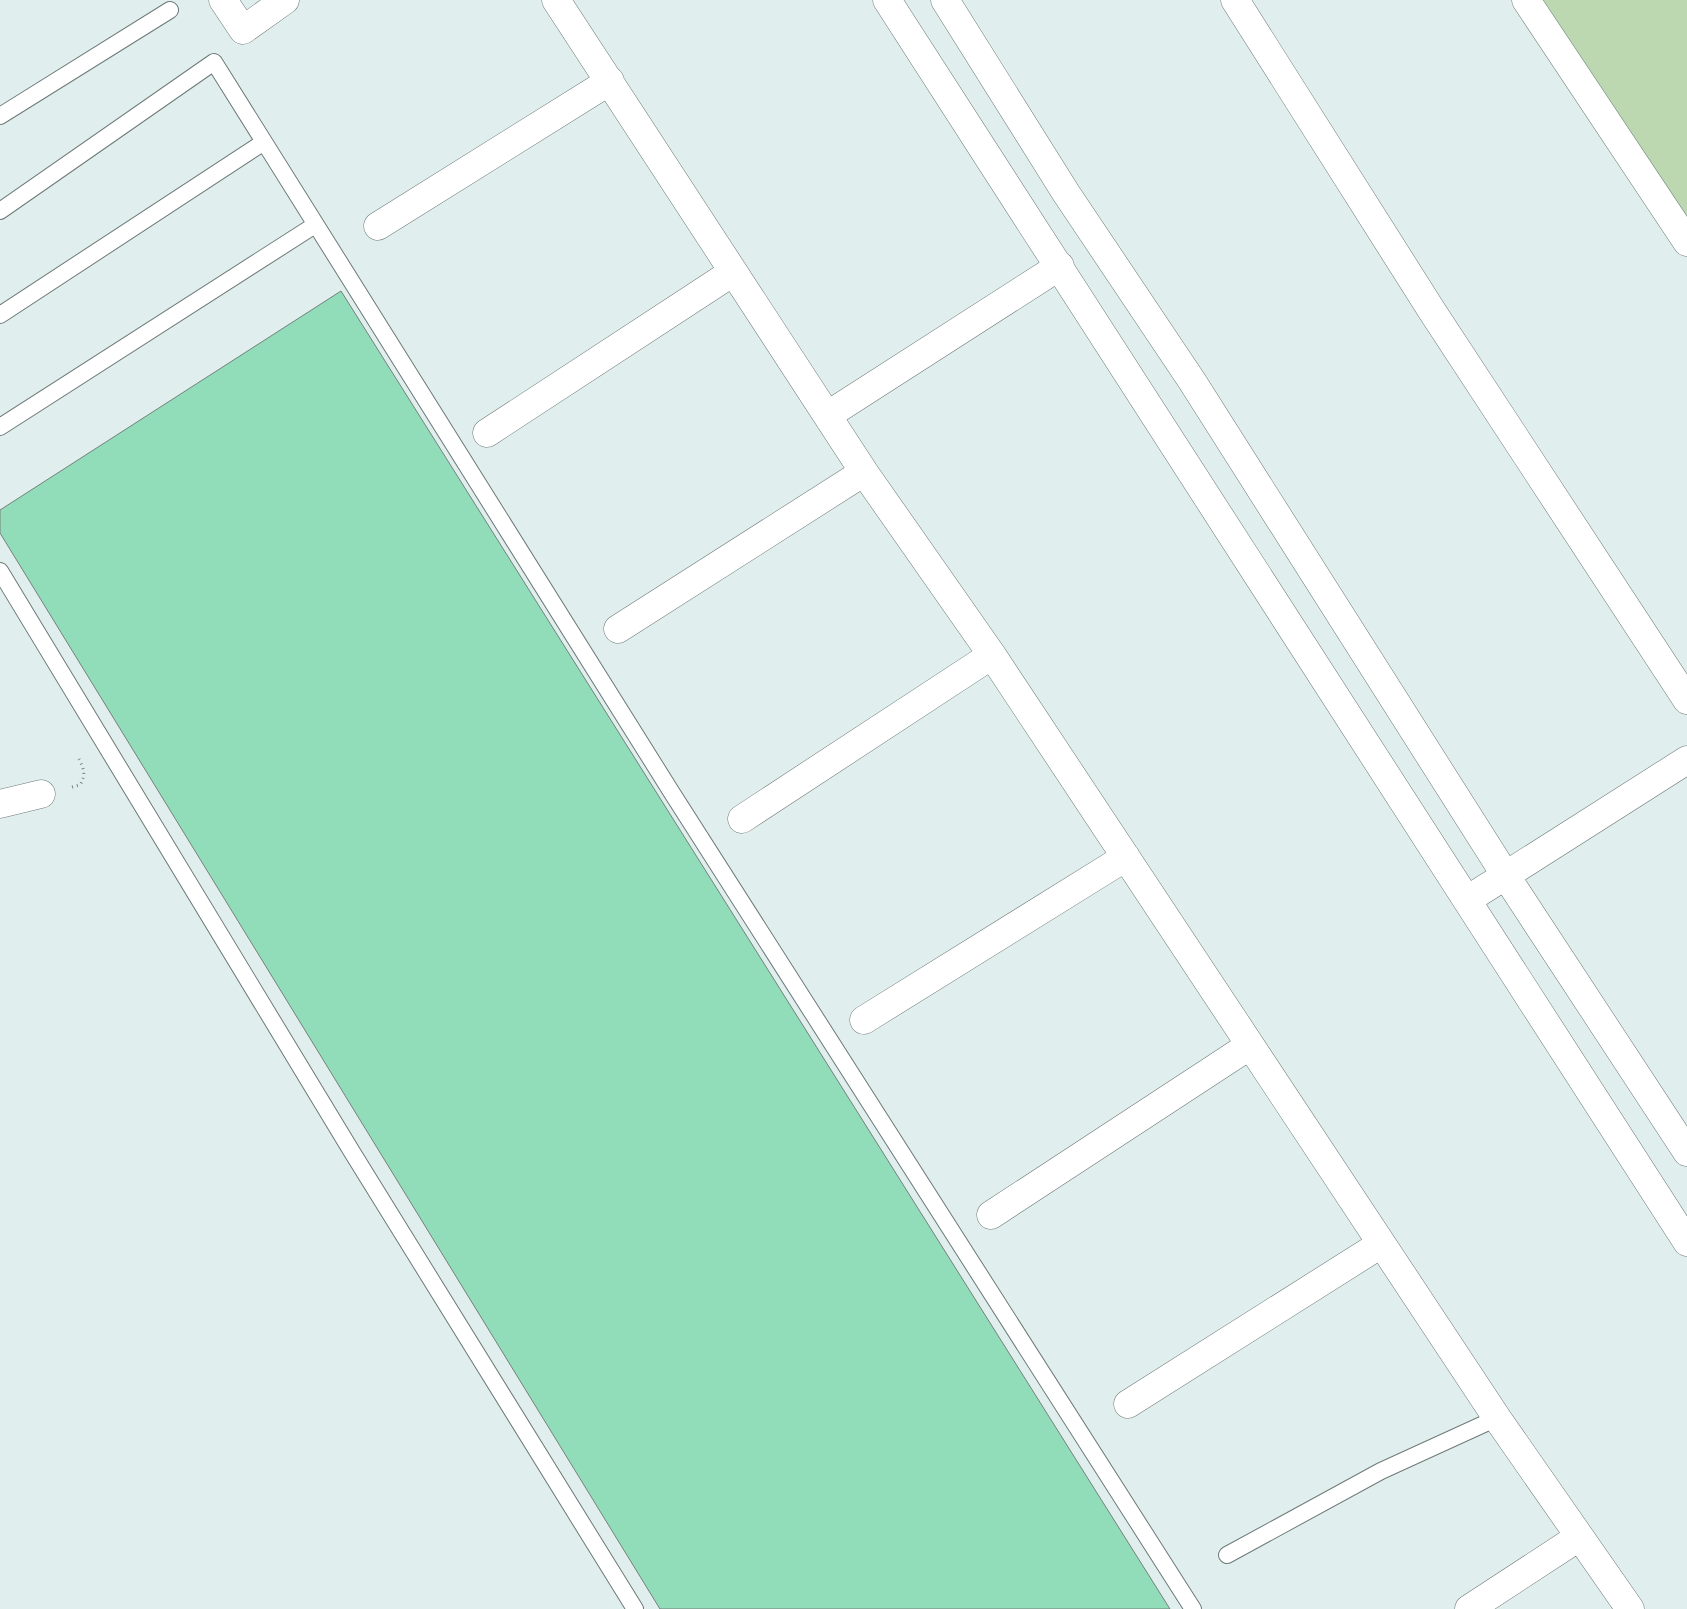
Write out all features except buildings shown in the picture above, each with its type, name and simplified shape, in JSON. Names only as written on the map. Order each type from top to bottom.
[{"type":"street","points":[[223,0],[243,30],[285,0]]},
{"type":"street","points":[[556,0],[610,80],[864,472],[992,655],[1497,1418],[1630,1609]]},
{"type":"street","points":[[888,0],[1687,1242]]},
{"type":"street","points":[[946,0],[1066,192],[1192,382],[1506,876],[1687,1152]]},
{"type":"street","points":[[1235,0],[1432,311],[1687,700]]},
{"type":"street","points":[[1526,0],[1687,242]]},
{"type":"street","points":[[378,226],[610,80]]},
{"type":"street","points":[[828,415],[1060,266]]},
{"type":"street","points":[[487,433],[733,272]]},
{"type":"street","points":[[618,629],[864,472]]},
{"type":"street","points":[[742,819],[992,655]]},
{"type":"street","points":[[1467,900],[1687,760]]},
{"type":"street","points":[[0,804],[41,794]]},
{"type":"street","points":[[864,1020],[1126,857]]},
{"type":"street","points":[[991,1215],[1249,1046]]},
{"type":"street","points":[[1128,1404],[1381,1244]]},
{"type":"street","points":[[1469,1609],[1579,1537]]},
{"type":"lane","points":[[0,116],[170,10]]},
{"type":"lane","points":[[0,211],[214,62],[314,225],[672,793],[1193,1609]]},
{"type":"lane","points":[[0,315],[264,142]]},
{"type":"lane","points":[[0,427],[314,225]]},
{"type":"lane","points":[[0,571],[347,1144],[635,1609]]},
{"type":"lane","points":[[1228,1555],[1381,1471],[1497,1418]]},
{"type":"path","points":[[41,794],[80,785],[84,778],[84,769],[74,752]]},
{"type":"green space","points":[[1512,0],[1687,0],[1687,257]]}]
